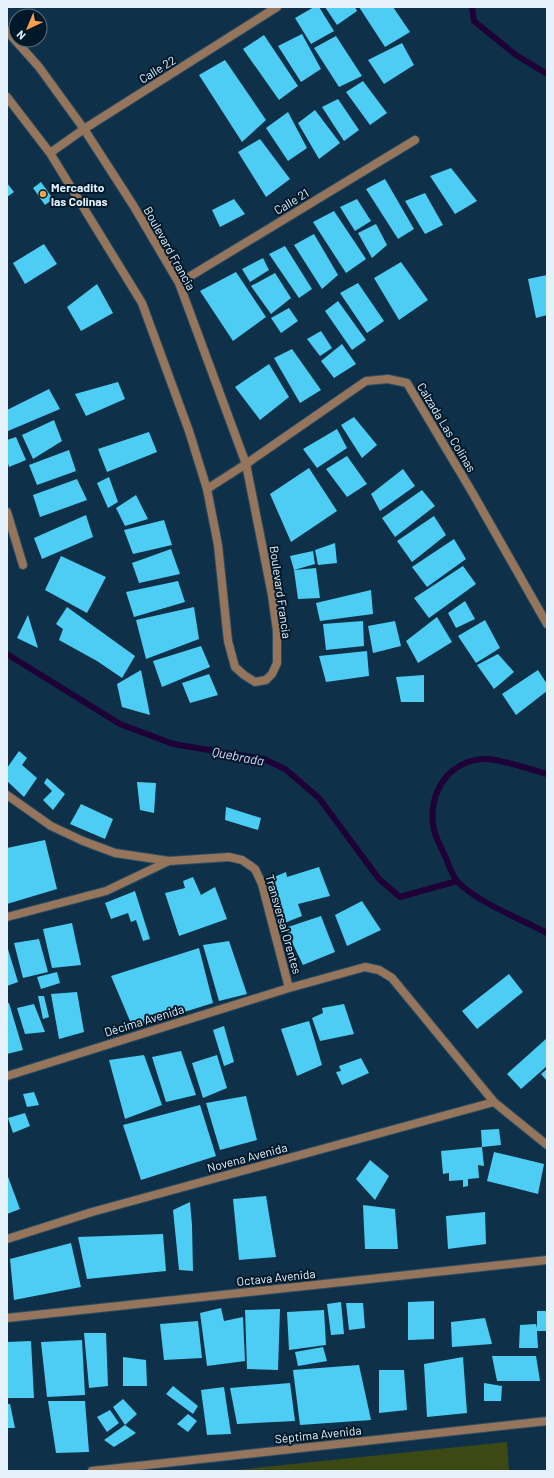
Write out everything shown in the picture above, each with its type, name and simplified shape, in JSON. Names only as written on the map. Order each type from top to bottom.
[{"type":"street","name":"Calle 22","points":[[50,153],[84,129],[277,7]]},
{"type":"street","name":"Boulevard Francia","points":[[7,31],[39,67],[84,129],[133,205],[179,283],[246,464],[270,581],[277,631],[277,663],[272,674],[266,680],[255,682],[235,667],[228,641],[218,545],[207,489],[189,432],[142,303],[50,153],[7,97]]},
{"type":"street","name":"Calle 21","points":[[179,283],[415,140]]},
{"type":"street","name":"Calzada Las Colinas","points":[[207,489],[246,464],[366,381],[388,379],[407,383],[472,492],[547,624]]},
{"type":"street","points":[[7,512],[22,564]]},
{"type":"street","name":"Transversal Orentes","points":[[7,795],[51,826],[83,842],[115,853],[170,861],[229,858],[242,860],[255,869],[262,884],[289,988],[365,966],[379,970],[392,978],[494,1102],[547,1145]]},
{"type":"street","points":[[7,917],[106,891],[170,861]]},
{"type":"street","name":"Décima Avenida","points":[[7,1076],[289,988]]},
{"type":"street","name":"Novena Avenida","points":[[7,1239],[92,1212],[494,1102]]},
{"type":"street","name":"Octava Avenida","points":[[7,1318],[547,1260]]},
{"type":"street","name":"Séptima Avenida","points":[[92,1471],[547,1421]]},
{"type":"green space","points":[[507,1442],[509,1471],[226,1471]]},
{"type":"building","points":[[314,7],[319,7],[334,31],[311,44],[295,18]]},
{"type":"building","points":[[325,7],[355,7],[357,11],[337,25]]},
{"type":"building","points":[[359,7],[393,7],[410,32],[385,47]]},
{"type":"building","points":[[302,34],[321,69],[301,82],[278,46]]},
{"type":"building","points":[[264,35],[298,86],[279,100],[243,49]]},
{"type":"building","points":[[336,36],[362,76],[339,87],[314,48]]},
{"type":"building","points":[[402,43],[414,65],[384,84],[368,60]]},
{"type":"building","points":[[225,60],[266,120],[242,142],[199,75]]},
{"type":"building","points":[[363,81],[387,113],[370,125],[346,92]]},
{"type":"building","points":[[338,99],[359,130],[344,141],[322,107]]},
{"type":"building","points":[[315,110],[340,143],[319,159],[298,123]]},
{"type":"building","points":[[288,112],[307,148],[288,161],[266,128]]},
{"type":"building","points":[[260,139],[290,179],[266,197],[238,152]]},
{"type":"building","points":[[451,168],[477,201],[455,214],[430,176]]},
{"type":"building","points":[[385,179],[414,229],[398,239],[366,189]]},
{"type":"building","name":"Mercadito las Colinas","points":[[41,182],[53,199],[45,205],[33,188]]},
{"type":"building","points":[[7,183],[14,192],[7,197]]},
{"type":"building","points":[[425,193],[443,225],[425,234],[405,201]]},
{"type":"building","points":[[234,199],[245,214],[220,227],[212,210]]},
{"type":"building","points":[[357,199],[371,221],[355,231],[340,207]]},
{"type":"building","points":[[334,211],[366,259],[346,273],[313,222]]},
{"type":"building","points":[[376,224],[387,245],[372,258],[358,233]]},
{"type":"building","points":[[314,234],[338,275],[322,289],[294,245]]},
{"type":"building","points":[[44,244],[57,264],[25,284],[13,263]]},
{"type":"building","points":[[285,246],[312,289],[299,298],[269,254]]},
{"type":"building","points":[[263,258],[269,270],[250,282],[242,269]]},
{"type":"building","points":[[401,262],[428,300],[399,320],[374,278]]},
{"type":"building","points":[[236,272],[266,317],[233,341],[200,291]]},
{"type":"building","points":[[275,273],[291,298],[271,314],[251,286]]},
{"type":"building","points":[[547,275],[547,315],[536,318],[528,279]]},
{"type":"building","points":[[358,283],[384,321],[367,333],[340,293]]},
{"type":"building","points":[[97,284],[113,313],[81,331],[67,307]]},
{"type":"building","points":[[338,301],[366,340],[352,350],[325,311]]},
{"type":"building","points":[[289,308],[298,321],[281,333],[271,318]]},
{"type":"building","points":[[321,331],[332,348],[320,356],[307,339]]},
{"type":"building","points":[[342,344],[356,364],[334,378],[321,361]]},
{"type":"building","points":[[292,349],[321,390],[300,403],[274,358]]},
{"type":"building","points":[[269,364],[289,397],[260,420],[235,387]]},
{"type":"building","points":[[118,382],[125,399],[86,416],[75,394]]},
{"type":"building","points":[[49,389],[60,409],[8,431],[7,410]]},
{"type":"building","points":[[354,417],[377,445],[362,458],[341,425]]},
{"type":"building","points":[[54,420],[62,441],[33,459],[22,435]]},
{"type":"building","points":[[337,429],[347,448],[317,468],[303,449]]},
{"type":"building","points":[[149,432],[157,452],[107,472],[98,449]]},
{"type":"building","points":[[16,437],[26,460],[9,467],[7,460],[7,440]]},
{"type":"building","points":[[69,450],[76,471],[37,485],[29,465]]},
{"type":"building","points":[[347,456],[367,484],[347,497],[326,469]]},
{"type":"building","points":[[309,468],[337,511],[291,542],[270,494]]},
{"type":"building","points":[[403,469],[415,486],[380,511],[371,494]]},
{"type":"building","points":[[109,477],[118,502],[108,508],[97,483]]},
{"type":"building","points":[[77,479],[87,500],[40,517],[33,495]]},
{"type":"building","points":[[422,490],[435,506],[395,537],[382,518]]},
{"type":"building","points":[[136,495],[148,519],[125,526],[116,508]]},
{"type":"building","points":[[86,515],[93,537],[42,559],[34,538]]},
{"type":"building","points":[[434,516],[446,535],[412,562],[397,541]]},
{"type":"building","points":[[164,520],[172,545],[133,554],[124,530]]},
{"type":"building","points":[[454,539],[466,559],[427,587],[412,567]]},
{"type":"building","points":[[335,543],[337,563],[318,565],[315,550]]},
{"type":"building","points":[[171,549],[180,574],[139,583],[132,563]]},
{"type":"building","points":[[313,551],[315,564],[294,570],[290,556]]},
{"type":"building","points":[[61,556],[106,577],[87,613],[45,590]]},
{"type":"building","points":[[463,566],[476,584],[429,618],[414,598]]},
{"type":"building","points":[[316,568],[320,598],[298,599],[294,570]]},
{"type":"building","points":[[178,581],[185,602],[134,617],[126,592]]},
{"type":"building","points":[[371,590],[373,614],[320,621],[316,603]]},
{"type":"building","points":[[465,601],[475,619],[456,628],[448,613]]},
{"type":"building","points":[[67,607],[135,656],[122,678],[97,661],[59,640],[63,629],[56,624]]},
{"type":"building","points":[[194,607],[199,639],[146,659],[136,620]]},
{"type":"building","points":[[28,615],[38,648],[17,638]]},
{"type":"building","points":[[437,617],[452,642],[418,663],[406,641]]},
{"type":"building","points":[[485,620],[500,648],[476,663],[458,636]]},
{"type":"building","points":[[363,621],[364,646],[326,650],[323,624]]},
{"type":"building","points":[[395,621],[401,646],[373,653],[368,626]]},
{"type":"building","points":[[201,646],[210,667],[162,687],[153,661]]},
{"type":"building","points":[[367,651],[369,676],[326,682],[319,656]]},
{"type":"building","points":[[498,654],[514,672],[494,689],[477,665]]},
{"type":"building","points":[[141,670],[150,715],[122,707],[117,684]]},
{"type":"building","points":[[538,670],[547,684],[547,691],[516,715],[502,694]]},
{"type":"building","points":[[209,674],[218,695],[190,703],[182,683]]},
{"type":"building","points":[[424,675],[424,702],[401,702],[396,677]]},
{"type":"building","points":[[19,751],[27,758],[22,765],[37,778],[24,797],[7,781],[7,768]]},
{"type":"building","points":[[47,778],[65,794],[53,810],[43,800],[52,791],[44,783]]},
{"type":"building","points":[[137,782],[156,783],[154,813],[140,810]]},
{"type":"building","points":[[81,804],[113,819],[105,839],[70,824]]},
{"type":"building","points":[[226,807],[261,818],[258,830],[225,820]]},
{"type":"building","points":[[45,840],[57,889],[7,904],[7,848]]},
{"type":"building","points":[[319,867],[330,896],[298,904],[302,916],[282,924],[267,880],[286,872],[287,877]]},
{"type":"building","points":[[193,877],[201,895],[215,887],[227,919],[179,936],[165,893],[185,888],[183,881]]},
{"type":"building","points":[[135,891],[150,939],[143,941],[136,920],[131,922],[128,913],[111,919],[105,903]]},
{"type":"building","points":[[362,901],[381,930],[347,946],[335,915]]},
{"type":"building","points":[[321,916],[335,952],[303,965],[285,928]]},
{"type":"building","points":[[72,923],[81,965],[52,968],[43,929]]},
{"type":"building","points":[[39,939],[48,972],[23,978],[14,943]]},
{"type":"building","points":[[229,941],[247,994],[219,1001],[203,945]]},
{"type":"building","points":[[7,946],[18,982],[7,986]]},
{"type":"building","points":[[199,948],[213,1003],[133,1028],[111,976]]},
{"type":"building","points":[[57,972],[60,983],[41,989],[37,977]]},
{"type":"building","points":[[509,974],[523,992],[477,1029],[462,1011]]},
{"type":"building","points":[[77,992],[84,1032],[59,1039],[51,994]]},
{"type":"building","points":[[38,996],[44,996],[49,1017],[43,1019]]},
{"type":"building","points":[[7,1003],[9,1003],[23,1050],[7,1054]]},
{"type":"building","points":[[34,1004],[45,1032],[25,1034],[17,1008]]},
{"type":"building","points":[[344,1004],[354,1034],[320,1041],[312,1018],[323,1013],[322,1008]]},
{"type":"building","points":[[309,1021],[322,1065],[297,1076],[281,1029]]},
{"type":"building","points":[[224,1026],[234,1062],[224,1066],[213,1030]]},
{"type":"building","points":[[547,1038],[547,1066],[521,1089],[507,1074]]},
{"type":"building","points":[[181,1051],[196,1095],[166,1102],[152,1057]]},
{"type":"building","points":[[144,1055],[162,1105],[125,1119],[109,1060]]},
{"type":"building","points":[[217,1055],[227,1088],[203,1098],[192,1063]]},
{"type":"building","points":[[361,1058],[369,1073],[342,1085],[336,1072],[341,1071],[339,1066]]},
{"type":"building","points":[[547,1069],[547,1081],[541,1074]]},
{"type":"building","points":[[34,1092],[39,1105],[27,1107],[23,1094]]},
{"type":"building","points":[[246,1096],[257,1140],[220,1150],[206,1103]]},
{"type":"building","points":[[200,1105],[216,1156],[141,1180],[123,1125]]},
{"type":"building","points":[[25,1113],[30,1126],[13,1133],[8,1118]]},
{"type":"building","points":[[499,1129],[501,1145],[482,1147],[481,1130]]},
{"type":"building","points":[[482,1147],[484,1166],[478,1165],[479,1178],[468,1179],[468,1186],[463,1187],[463,1180],[449,1181],[449,1173],[443,1174],[441,1151]]},
{"type":"building","points":[[494,1152],[544,1164],[538,1194],[487,1181]]},
{"type":"building","points":[[370,1160],[389,1176],[375,1200],[356,1179]]},
{"type":"building","points":[[7,1174],[20,1209],[7,1214]]},
{"type":"building","points":[[266,1196],[276,1257],[239,1260],[233,1199]]},
{"type":"building","points":[[190,1202],[193,1271],[179,1270],[173,1210]]},
{"type":"building","points":[[363,1205],[395,1209],[398,1249],[365,1249]]},
{"type":"building","points":[[485,1212],[486,1244],[448,1249],[446,1216]]},
{"type":"building","points":[[163,1234],[166,1271],[87,1279],[78,1237]]},
{"type":"building","points":[[71,1243],[81,1287],[14,1300],[10,1259]]},
{"type":"building","points":[[434,1301],[434,1339],[408,1340],[408,1302]]},
{"type":"building","points":[[341,1302],[344,1334],[331,1335],[327,1304]]},
{"type":"building","points":[[346,1303],[363,1303],[365,1328],[349,1330]]},
{"type":"building","points":[[221,1308],[224,1321],[243,1317],[245,1361],[207,1366],[200,1313]]},
{"type":"building","points":[[280,1309],[278,1370],[247,1369],[245,1310]]},
{"type":"building","points":[[324,1310],[326,1345],[289,1350],[287,1312]]},
{"type":"building","points":[[537,1311],[547,1311],[547,1331],[537,1331],[538,1348],[519,1348],[520,1325],[536,1324],[537,1328]]},
{"type":"building","points":[[485,1318],[492,1344],[452,1347],[451,1322]]},
{"type":"building","points":[[198,1321],[202,1358],[164,1360],[160,1324]]},
{"type":"building","points":[[84,1333],[106,1333],[108,1386],[89,1388]]},
{"type":"building","points":[[82,1340],[85,1395],[47,1397],[41,1342]]},
{"type":"building","points":[[31,1341],[34,1398],[7,1398],[7,1342]]},
{"type":"building","points":[[323,1347],[327,1361],[298,1366],[295,1352]]},
{"type":"building","points":[[492,1356],[536,1356],[540,1381],[497,1381]]},
{"type":"building","points":[[123,1357],[146,1360],[147,1386],[123,1386]]},
{"type":"building","points":[[463,1357],[467,1413],[427,1417],[424,1364]]},
{"type":"building","points":[[359,1365],[371,1420],[300,1425],[293,1370]]},
{"type":"building","points":[[379,1370],[404,1370],[407,1410],[379,1413]]},
{"type":"building","points":[[290,1383],[295,1421],[237,1424],[230,1388]]},
{"type":"building","points":[[484,1383],[502,1386],[501,1401],[484,1401]]},
{"type":"building","points":[[173,1386],[198,1406],[193,1414],[166,1394]]},
{"type":"building","points":[[224,1387],[231,1434],[207,1435],[201,1390]]},
{"type":"building","points":[[123,1399],[137,1414],[125,1425],[113,1407]]},
{"type":"building","points":[[48,1401],[85,1401],[89,1452],[56,1453]]},
{"type":"building","points":[[7,1404],[10,1404],[15,1428],[7,1428]]},
{"type":"building","points":[[110,1410],[119,1423],[107,1432],[97,1417]]},
{"type":"building","points":[[188,1414],[197,1421],[188,1432],[177,1424]]},
{"type":"building","points":[[125,1425],[136,1433],[114,1447],[104,1440]]},
{"type":"waterway","points":[[472,7],[474,21],[516,55],[547,74]]},
{"type":"waterway","name":"Quebrada","points":[[7,654],[120,724],[173,744],[264,759],[285,769],[319,798],[379,879],[400,897],[457,881]]},
{"type":"waterway","points":[[547,774],[494,760],[474,760],[462,765],[443,781],[437,791],[432,817],[436,837],[456,880],[466,889],[487,903],[547,933]]},
{"type":"place","name":"Mercadito las Colinas","points":[[43,194]]}]
